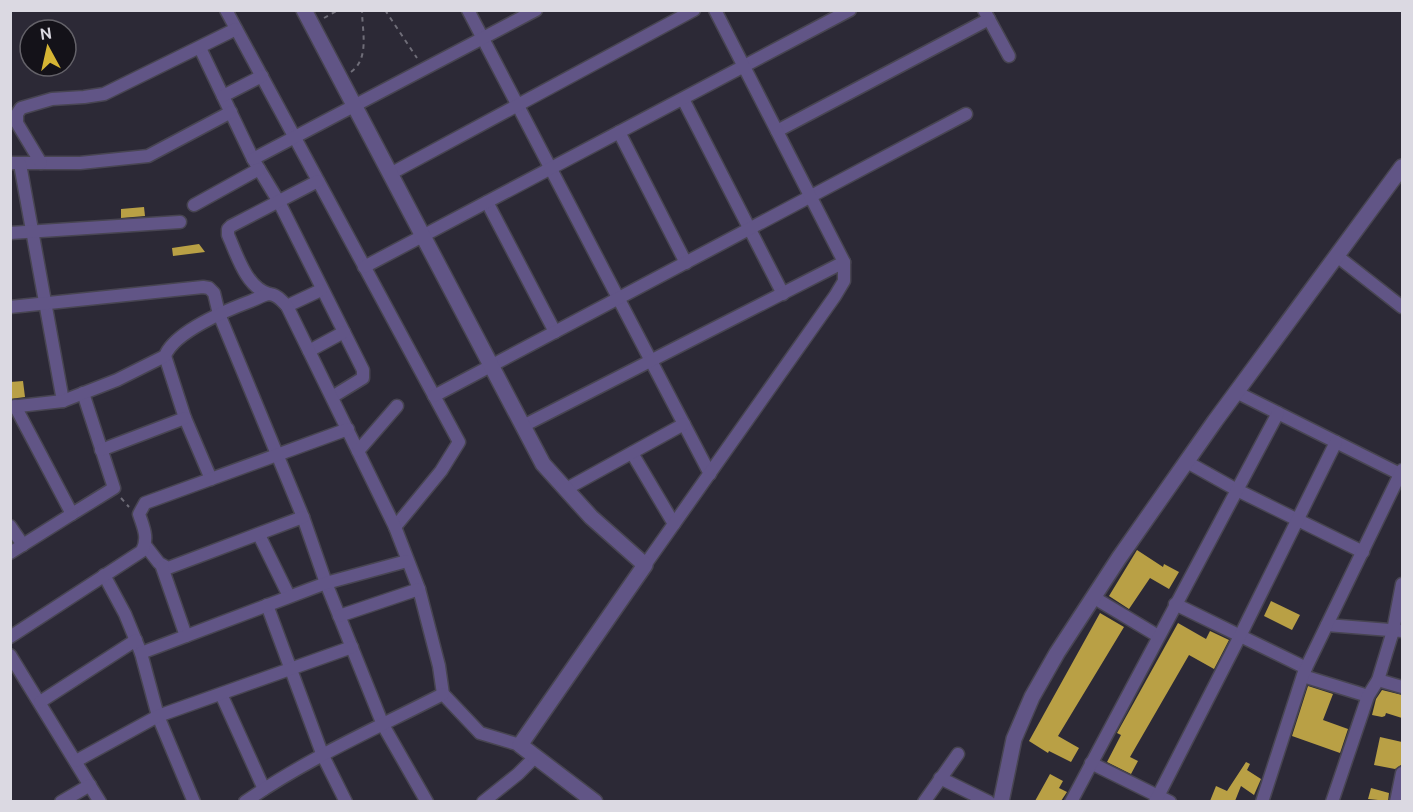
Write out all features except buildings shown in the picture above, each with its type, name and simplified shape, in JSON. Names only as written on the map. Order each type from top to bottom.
[{"type":"street","points":[[226,10],[459,442],[441,471],[395,527]]},
{"type":"street","points":[[468,10],[710,474]]},
{"type":"street","points":[[194,205],[295,138],[536,10]]},
{"type":"street","points":[[390,174],[694,10]]},
{"type":"street","points":[[520,745],[844,281],[844,262],[715,10]]},
{"type":"street","points":[[364,267],[850,10]]},
{"type":"street","points":[[777,131],[987,15],[1009,56]]},
{"type":"street","points":[[307,17],[543,464],[591,517],[645,565]]},
{"type":"street","points":[[41,164],[17,123],[17,114],[21,108],[52,99],[84,98],[104,94],[236,29]]},
{"type":"street","points":[[200,48],[256,164],[279,202],[364,373],[363,378],[356,384],[332,397]]},
{"type":"street","points":[[223,96],[262,76]]},
{"type":"street","points":[[683,99],[783,294]]},
{"type":"street","points":[[63,401],[32,231],[15,163],[80,163],[148,156],[231,112]]},
{"type":"street","points":[[434,396],[966,114]]},
{"type":"street","points":[[619,132],[686,262]]},
{"type":"street","points":[[1001,801],[1014,739],[1028,707],[1042,678],[1093,597],[1186,462],[1402,167]]},
{"type":"street","points":[[318,181],[228,229],[243,268],[260,291],[278,297],[288,306],[395,527],[418,589],[439,666],[443,694],[480,733],[520,745],[594,801]]},
{"type":"street","points":[[488,202],[555,332]]},
{"type":"street","points":[[10,233],[180,222]]},
{"type":"street","points":[[1337,256],[1402,307]]},
{"type":"street","points":[[524,426],[844,262]]},
{"type":"street","points":[[10,307],[204,287],[214,293],[219,314],[303,517],[326,583],[383,725],[427,801]]},
{"type":"street","points":[[288,306],[321,290]]},
{"type":"street","points":[[211,479],[185,418],[165,356],[168,348],[175,341],[219,314],[269,294]]},
{"type":"street","points":[[309,351],[344,332]]},
{"type":"street","points":[[72,514],[13,406],[63,401],[117,380],[165,356]]},
{"type":"street","points":[[10,553],[114,489],[83,393]]},
{"type":"street","points":[[1238,393],[1402,473],[1305,672],[1262,801]]},
{"type":"street","points":[[358,451],[397,406]]},
{"type":"street","points":[[1071,801],[1278,413]]},
{"type":"street","points":[[101,450],[185,418]]},
{"type":"street","points":[[567,489],[684,424]]},
{"type":"street","points":[[10,637],[139,554],[145,545],[146,534],[139,514],[145,503],[348,429]]},
{"type":"street","points":[[1156,799],[1336,442]]},
{"type":"street","points":[[632,453],[674,524]]},
{"type":"street","points":[[1186,462],[1237,490],[1363,552]]},
{"type":"street","points":[[162,567],[168,568],[303,517]]},
{"type":"street","points":[[10,526],[23,546]]},
{"type":"street","points":[[259,535],[289,596]]},
{"type":"street","points":[[145,545],[162,567],[186,636]]},
{"type":"street","points":[[141,653],[326,583],[407,561]]},
{"type":"street","points":[[104,575],[136,640],[158,716],[194,801]]},
{"type":"street","points":[[1332,801],[1368,696],[1378,680],[1398,631],[1402,584]]},
{"type":"street","points":[[339,616],[418,589]]},
{"type":"street","points":[[1093,597],[1158,636]]},
{"type":"street","points":[[1175,604],[1305,672],[1368,696]]},
{"type":"street","points":[[267,605],[323,756],[346,801]]},
{"type":"street","points":[[1327,625],[1398,631]]},
{"type":"street","points":[[40,702],[136,640]]},
{"type":"street","points":[[76,761],[158,716],[352,647]]},
{"type":"street","points":[[10,656],[100,801]]},
{"type":"street","points":[[1378,680],[1402,687]]},
{"type":"street","points":[[221,694],[264,789]]},
{"type":"street","points":[[245,801],[323,756],[443,694]]},
{"type":"street","points":[[924,801],[958,754]]},
{"type":"street","points":[[483,801],[536,757]]},
{"type":"street","points":[[1091,763],[1156,799],[1170,801]]},
{"type":"street","points":[[1396,801],[1402,773]]},
{"type":"street","points":[[940,778],[989,801]]},
{"type":"street","points":[[61,801],[90,784]]},
{"type":"path","points":[[307,17],[334,14],[338,10]]},
{"type":"path","points":[[341,81],[358,67],[363,57],[362,10]]},
{"type":"path","points":[[385,10],[425,69]]},
{"type":"path","points":[[114,489],[124,503],[130,507],[141,507]]}]
